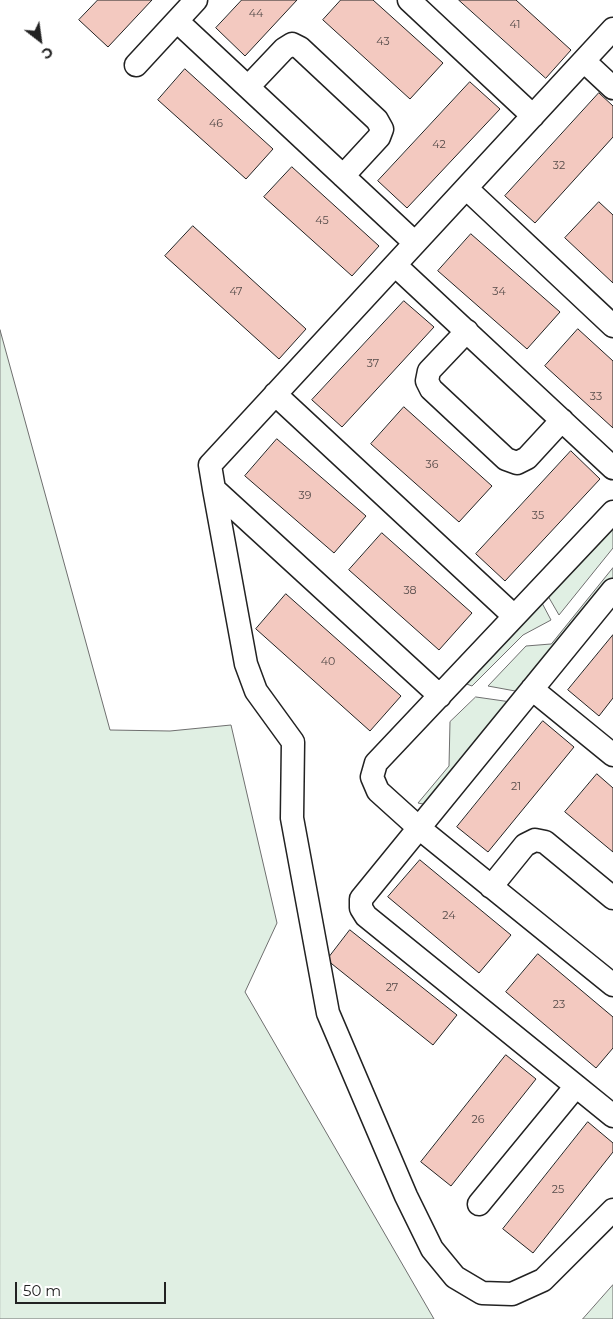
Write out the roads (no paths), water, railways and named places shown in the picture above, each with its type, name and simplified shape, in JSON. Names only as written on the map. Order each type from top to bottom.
[{"type":"street","points":[[136,65],[196,0]]},
{"type":"street","points":[[409,0],[533,116]]},
{"type":"street","points":[[177,21],[415,243]]},
{"type":"street","points":[[613,29],[210,465],[246,664],[256,691],[293,742],[292,818],[328,1014],[406,1196],[432,1249],[455,1276],[482,1293],[512,1294],[543,1280],[613,1210]]},
{"type":"street","points":[[248,87],[284,48],[292,44],[300,48],[377,120],[382,128],[379,137],[343,176]]},
{"type":"street","points":[[584,60],[613,88]]},
{"type":"street","points":[[466,188],[613,326]]},
{"type":"street","points":[[395,265],[613,468]]},
{"type":"street","points":[[467,331],[429,371],[427,381],[431,389],[506,460],[517,463],[527,458],[562,420]]},
{"type":"street","points":[[275,394],[514,616]]},
{"type":"street","points":[[214,489],[440,696]]},
{"type":"street","points":[[613,512],[376,763],[372,777],[378,791],[419,828],[613,986]]},
{"type":"street","points":[[613,590],[361,899],[361,908],[366,916],[613,1116]]},
{"type":"street","points":[[532,689],[613,754]]},
{"type":"street","points":[[491,887],[525,845],[535,840],[544,842],[613,898]]},
{"type":"street","points":[[479,1204],[576,1086]]}]
